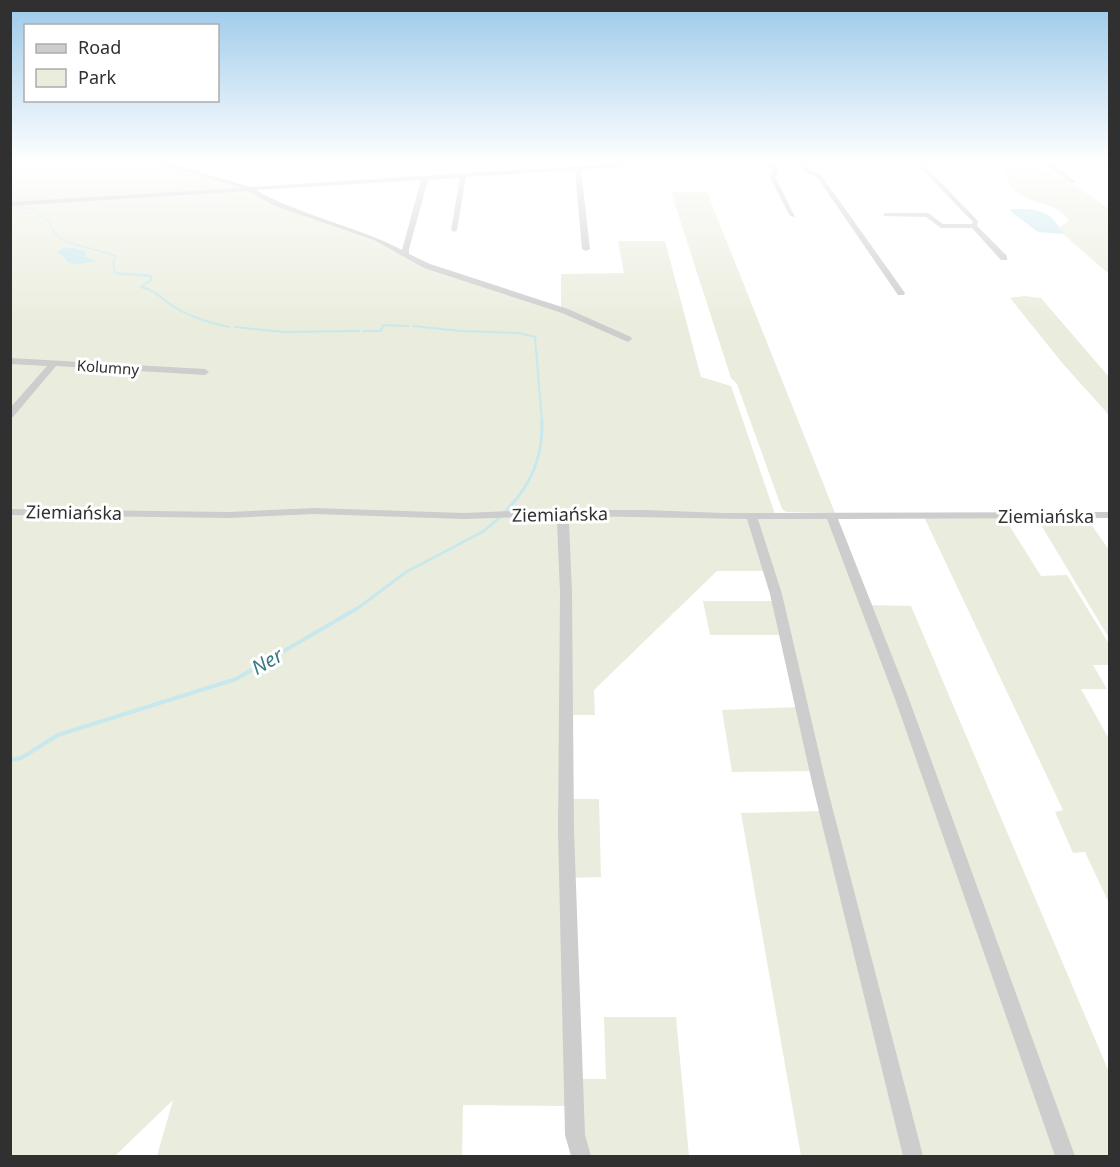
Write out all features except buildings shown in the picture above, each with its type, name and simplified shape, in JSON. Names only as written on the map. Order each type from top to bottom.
[{"type":"street","points":[[310,215],[359,232],[431,267],[565,311],[628,339]]},
{"type":"street","points":[[406,255],[405,249],[414,215]]},
{"type":"street","points":[[454,230],[456,215]]},
{"type":"street","points":[[583,215],[586,249]]},
{"type":"street","points":[[847,215],[901,293]]},
{"type":"street","points":[[929,215],[942,226],[974,226],[1004,258]]},
{"type":"street","points":[[970,215],[976,222],[974,226]]},
{"type":"street","name":"Kolumny","points":[[10,361],[205,372]]},
{"type":"street","points":[[10,416],[54,363]]},
{"type":"street","name":"Ziemiańska","points":[[10,512],[229,515],[314,511],[464,516],[570,514],[1110,515]]},
{"type":"street","points":[[570,514],[564,517],[563,522],[566,601],[566,830],[574,1135],[580,1156]]},
{"type":"street","points":[[831,515],[902,699],[1065,1156]]},
{"type":"street","points":[[751,516],[776,594],[820,787],[913,1156]]},
{"type":"green space","points":[[10,215],[314,215],[374,239],[422,264],[561,309],[561,274],[624,273],[618,241],[665,241],[701,377],[731,386],[775,514],[835,517],[870,605],[911,606],[1109,1072],[1109,1156],[917,1156],[766,571],[717,571],[594,690],[595,715],[570,715],[570,1106],[463,1105],[462,1156],[157,1156],[173,1100],[115,1156],[11,1156]]},
{"type":"green space","points":[[679,215],[716,215],[835,513],[786,512],[782,509],[737,384],[731,378]]},
{"type":"green space","points":[[1064,215],[1109,215],[1109,274],[1063,234],[1059,227],[1069,221]]},
{"type":"green space","points":[[1024,296],[1041,298],[1109,377],[1109,415],[1063,364],[1010,298]]},
{"type":"green space","points":[[924,517],[1004,517],[1041,576],[1067,575],[1109,644],[1109,665],[1093,665],[1107,689],[1081,689],[1109,739],[1109,903],[1085,852],[1073,853],[1055,812],[1063,810]]},
{"type":"green space","points":[[1086,517],[1109,550],[1109,638],[1038,520],[1039,518]]},
{"type":"green space","points":[[703,601],[775,601],[782,635],[710,635]]},
{"type":"green space","points":[[799,707],[814,771],[732,772],[722,710]]},
{"type":"green space","points":[[571,799],[599,799],[601,877],[571,878]]},
{"type":"green space","points":[[823,811],[908,1156],[801,1156],[741,813]]},
{"type":"green space","points":[[604,1017],[676,1017],[689,1156],[584,1156],[576,1079],[606,1079]]},
{"type":"water","points":[[1016,215],[1048,215],[1063,234],[1038,232]]},
{"type":"water","points":[[62,248],[85,251],[86,257],[96,261],[68,263],[63,256],[56,253]]},
{"type":"waterway","name":"Ner","points":[[41,215],[49,222],[53,232],[64,241],[116,256],[113,262],[115,273],[149,275]]},
{"type":"waterway","name":"Ner","points":[[118,274],[151,276],[151,280],[141,287],[156,293],[188,315],[229,327]]},
{"type":"waterway","name":"Ner","points":[[363,331],[381,331],[383,325],[408,326]]},
{"type":"waterway","name":"Ner","points":[[413,326],[461,331],[519,333],[535,337],[542,422]]},
{"type":"waterway","name":"Ner","points":[[235,327],[284,332],[359,331]]},
{"type":"waterway","name":"Ner","points":[[505,512],[522,492],[534,470],[538,459],[542,422]]},
{"type":"waterway","name":"Ner","points":[[354,611],[406,572],[484,531],[501,516]]},
{"type":"waterway","name":"Ner","points":[[10,760],[21,758],[58,735],[236,679],[356,609]]}]
